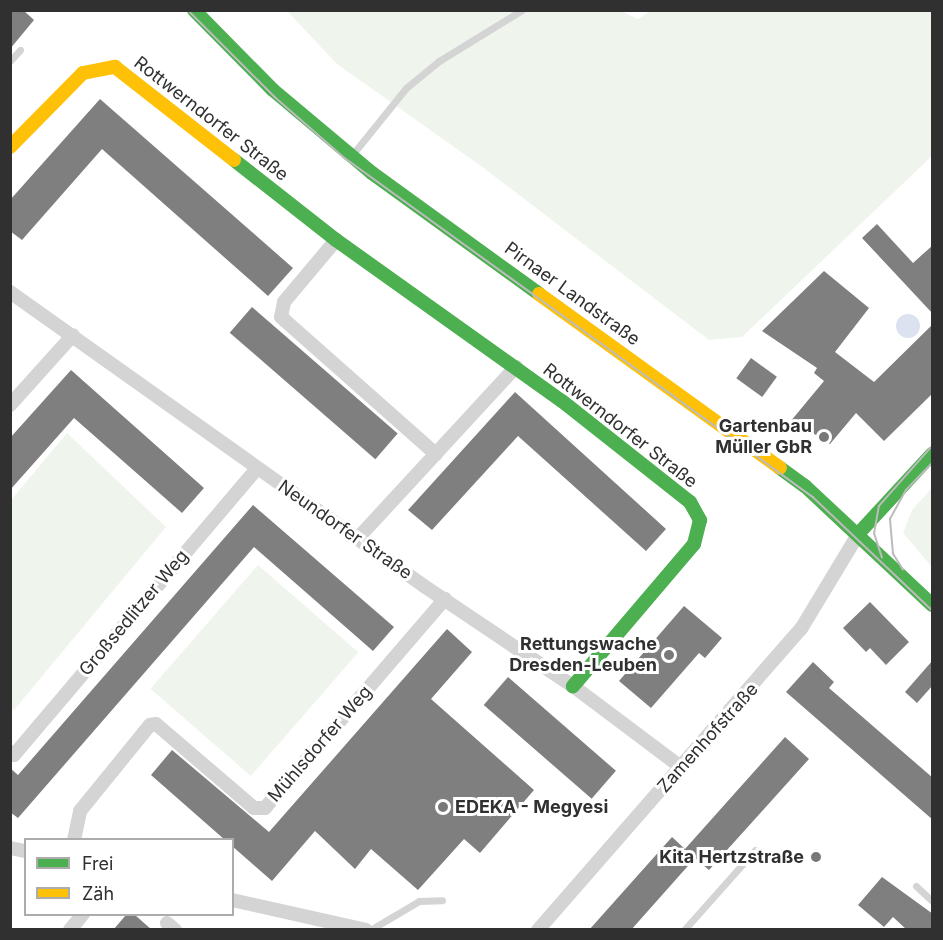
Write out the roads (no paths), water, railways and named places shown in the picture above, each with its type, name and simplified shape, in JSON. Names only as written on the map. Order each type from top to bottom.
[{"type":"street","name":"Pirnaer Landstraße","points":[[194,10],[266,84],[351,156],[738,436],[860,533],[933,605]]},
{"type":"street","name":"Rottwerndorfer Straße","points":[[11,145],[83,73],[115,67],[336,240],[516,368],[690,502],[700,520],[694,544],[573,686]]},
{"type":"street","points":[[336,240],[284,302],[281,317],[436,454]]},
{"type":"street","name":"Neundorfer Straße","points":[[10,292],[257,468],[573,686],[681,767]]},
{"type":"street","points":[[10,405],[73,335]]},
{"type":"street","name":"Rottwerndorfer Straße","points":[[358,538],[516,368]]},
{"type":"street","points":[[860,533],[933,454]]},
{"type":"street","name":"Großsedlitzer Weg","points":[[10,752],[14,755],[257,468]]},
{"type":"street","name":"Zamenhofstraße","points":[[538,930],[801,629],[860,533]]},
{"type":"street","name":"Mühlsdorfer Weg","points":[[74,838],[80,811],[150,724],[156,724],[255,808],[265,808],[445,599]]},
{"type":"street","points":[[234,900],[368,930]]},
{"type":"street","points":[[70,930],[82,916]]},
{"type":"lane","points":[[351,156],[406,88],[439,61],[522,10]]},
{"type":"lane","points":[[10,61],[20,50]]},
{"type":"lane","points":[[684,930],[755,850]]},
{"type":"lane","points":[[916,886],[933,901]]},
{"type":"lane","points":[[368,930],[419,901],[442,900]]},
{"type":"tram line","points":[[188,10],[275,97],[345,158],[813,497],[932,610]]},
{"type":"tram line","points":[[882,558],[874,534],[879,506],[932,446]]},
{"type":"tram line","points":[[903,570],[893,554],[890,519],[906,490],[932,463]]},
{"type":"place","name":"Gartenbau Müller GbR","points":[[824,437]]},
{"type":"place","name":"Rettungswache Dresden-Leuben","points":[[669,655]]},
{"type":"place","name":"EDEKA - Megyesi","points":[[443,807]]},
{"type":"place","name":"Kita Hertzstraße","points":[[816,857]]}]
